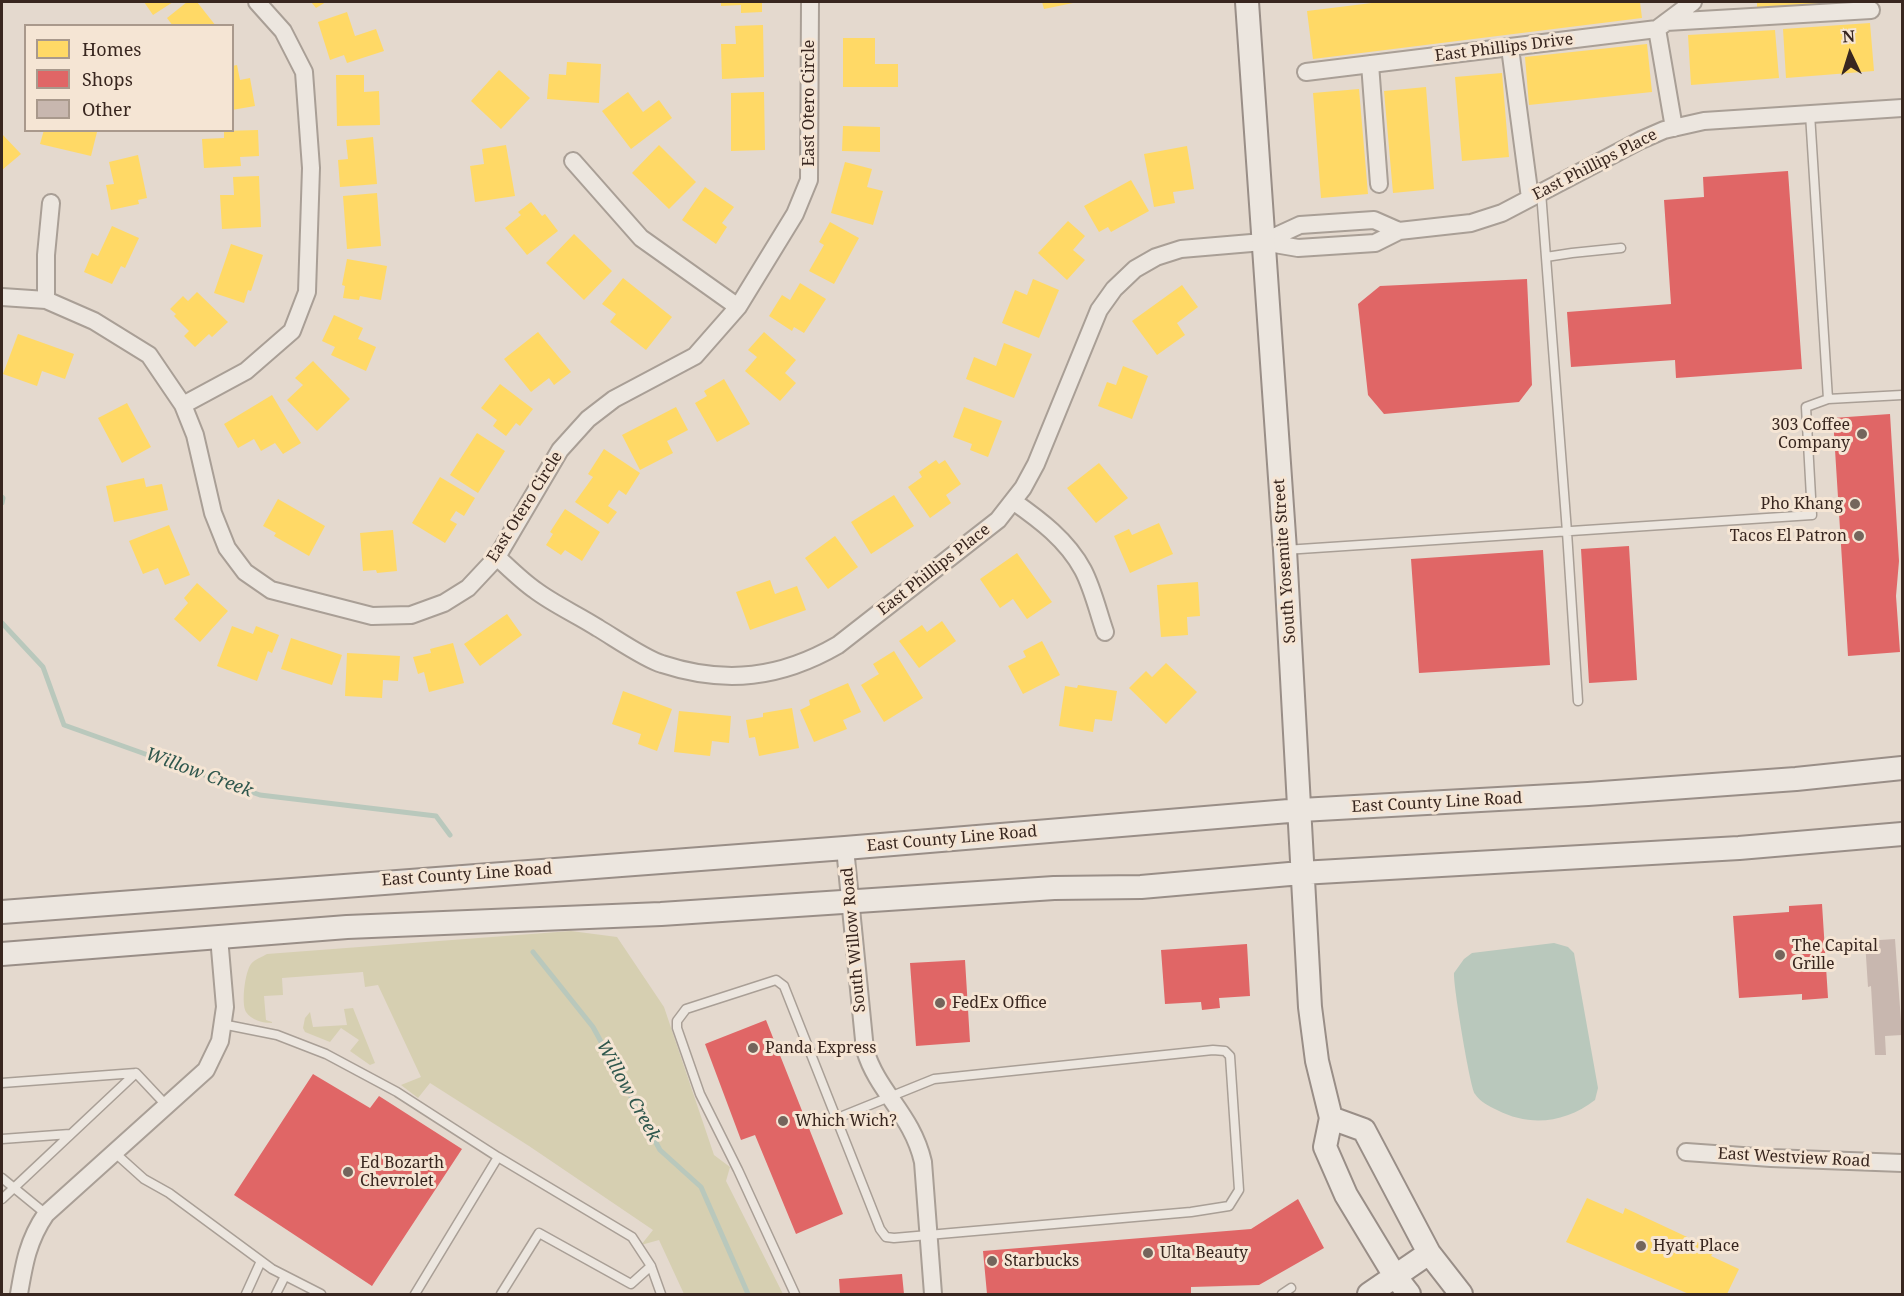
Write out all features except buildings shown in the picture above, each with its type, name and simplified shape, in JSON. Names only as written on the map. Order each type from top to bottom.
[{"type":"main road","name":"South Yosemite Street","points":[[1247,2],[1285,550],[1302,873],[1313,1029],[1322,1084],[1331,1118],[1325,1148],[1346,1196],[1395,1276],[1409,1294]]},
{"type":"main road","name":"East County Line Road","points":[[2,912],[845,848],[1300,810],[1600,793],[1796,779],[1902,768]]},
{"type":"main road","points":[[2,954],[347,927],[560,919],[1054,888],[1141,886],[1302,873],[1739,848],[1902,834]]},
{"type":"main road","points":[[1331,1118],[1364,1130],[1429,1253],[1461,1294]]},
{"type":"main road","points":[[1369,1294],[1429,1253]]},
{"type":"street","points":[[183,405],[246,371],[291,331],[307,292],[311,168],[304,72],[283,31],[257,2]]},
{"type":"street","name":"East Otero Circle","points":[[2,297],[46,300],[94,321],[149,355],[183,405],[195,435],[213,513],[227,548],[245,572],[271,590],[372,616],[411,615],[444,603],[468,588],[497,557],[560,450],[588,419],[614,399],[695,356],[738,307],[795,214],[809,180],[810,2]]},
{"type":"street","name":"East Phillips Drive","points":[[1305,72],[1510,48],[1662,26],[1693,2]]},
{"type":"street","points":[[1674,128],[1662,26],[1871,10]]},
{"type":"street","points":[[1510,48],[1536,195]]},
{"type":"street","points":[[1370,64],[1379,184]]},
{"type":"street","name":"East Phillips Place","points":[[497,557],[535,591],[660,664],[705,674],[734,677],[763,675],[791,668],[838,645],[998,520],[1023,488],[1036,464],[1099,310],[1114,289],[1135,269],[1156,257],[1181,249],[1263,242],[1298,248],[1375,243],[1399,231],[1471,223],[1502,213],[1641,140],[1674,128],[1704,121],[1902,108]]},
{"type":"street","points":[[573,161],[641,238],[738,307]]},
{"type":"street","points":[[46,300],[46,255],[51,203]]},
{"type":"street","name":"East Phillips Place","points":[[1263,242],[1300,225],[1374,220],[1399,231]]},
{"type":"street","points":[[1013,501],[1047,526],[1073,554],[1084,572],[1105,632]]},
{"type":"street","name":"South Willow Road","points":[[845,848],[865,1050],[876,1077],[891,1096],[915,1135],[919,1146],[923,1162],[933,1294]]},
{"type":"street","points":[[19,1294],[28,1248],[36,1228],[46,1214],[206,1070],[220,1041],[225,1007],[219,937]]},
{"type":"street","name":"East Westview Road","points":[[1686,1152],[1902,1163]]},
{"type":"lane","points":[[1810,114],[1828,399]]},
{"type":"lane","points":[[1536,195],[1546,257],[1578,701]]},
{"type":"lane","points":[[1546,257],[1621,249]]},
{"type":"lane","points":[[1285,550],[1812,515],[1806,407],[1828,399],[1902,395]]},
{"type":"lane","points":[[795,1294],[700,1094],[677,1028],[677,1021],[686,1009],[776,980],[784,986],[835,1119],[880,1229],[886,1237],[1191,1212],[1229,1206],[1239,1190],[1230,1056],[1225,1051],[1213,1050],[934,1079],[835,1119]]},
{"type":"lane","points":[[222,1024],[277,1035],[326,1054],[398,1092],[498,1157],[632,1237],[651,1266],[661,1294]]},
{"type":"lane","points":[[136,1073],[166,1105]]},
{"type":"lane","points":[[2,1083],[136,1073]]},
{"type":"lane","points":[[2,1199],[136,1073]]},
{"type":"lane","points":[[2,1139],[70,1134]]},
{"type":"lane","points":[[114,1152],[144,1179],[169,1193],[261,1261],[321,1294]]},
{"type":"lane","points":[[415,1294],[498,1157]]},
{"type":"lane","points":[[2,1178],[46,1214]]},
{"type":"lane","points":[[501,1294],[539,1233],[631,1284],[651,1266]]},
{"type":"lane","points":[[246,1294],[261,1261]]},
{"type":"lane","points":[[276,1294],[285,1276]]},
{"type":"lane","points":[[1282,1294],[1292,1288]]},
{"type":"shaded area","points":[[571,931],[617,937],[664,1007],[714,1155],[730,1167],[726,1181],[783,1294],[684,1294],[659,1240],[641,1245],[653,1230],[529,1146],[430,1083],[418,1098],[401,1085],[421,1077],[378,985],[365,987],[363,972],[282,978],[283,995],[264,996],[266,1020],[272,1023],[254,1019],[248,1015],[245,1008],[244,988],[249,968],[254,961],[267,954]]},
{"type":"shaded area","points":[[1554,943],[1568,947],[1574,953],[1598,1088],[1595,1100],[1572,1114],[1547,1120],[1522,1119],[1491,1107],[1475,1094],[1462,1035],[1454,973],[1464,959],[1472,953]]},
{"type":"shaded area","points":[[353,1008],[375,1063],[370,1065],[350,1051],[359,1040],[341,1028],[330,1042],[305,1032],[303,1028],[305,1018],[310,1012],[313,1027],[347,1025],[344,1009]]},
{"type":"waterway","name":"Willow Creek","points":[[2,497],[2,503]]},
{"type":"waterway","name":"Willow Creek","points":[[2,623],[43,667],[64,725],[260,795],[436,816],[450,835]]},
{"type":"waterway","name":"Willow Creek","points":[[533,952],[593,1027],[660,1150],[701,1187],[748,1294]]},
{"type":"place","name":"303 Coffee Company","points":[[1862,434]]},
{"type":"place","name":"Pho Khang","points":[[1855,504]]},
{"type":"place","name":"Tacos El Patron","points":[[1859,536]]},
{"type":"place","name":"The Capital Grille","points":[[1780,955]]},
{"type":"place","name":"FedEx Office","points":[[940,1003]]},
{"type":"place","name":"Panda Express","points":[[753,1048]]},
{"type":"place","name":"Which Wich?","points":[[783,1121]]},
{"type":"place","name":"Ed Bozarth Chevrolet","points":[[348,1172]]},
{"type":"place","name":"Hyatt Place","points":[[1641,1246]]},
{"type":"place","name":"Ulta Beauty","points":[[1148,1253]]},
{"type":"place","name":"Starbucks","points":[[992,1261]]}]
